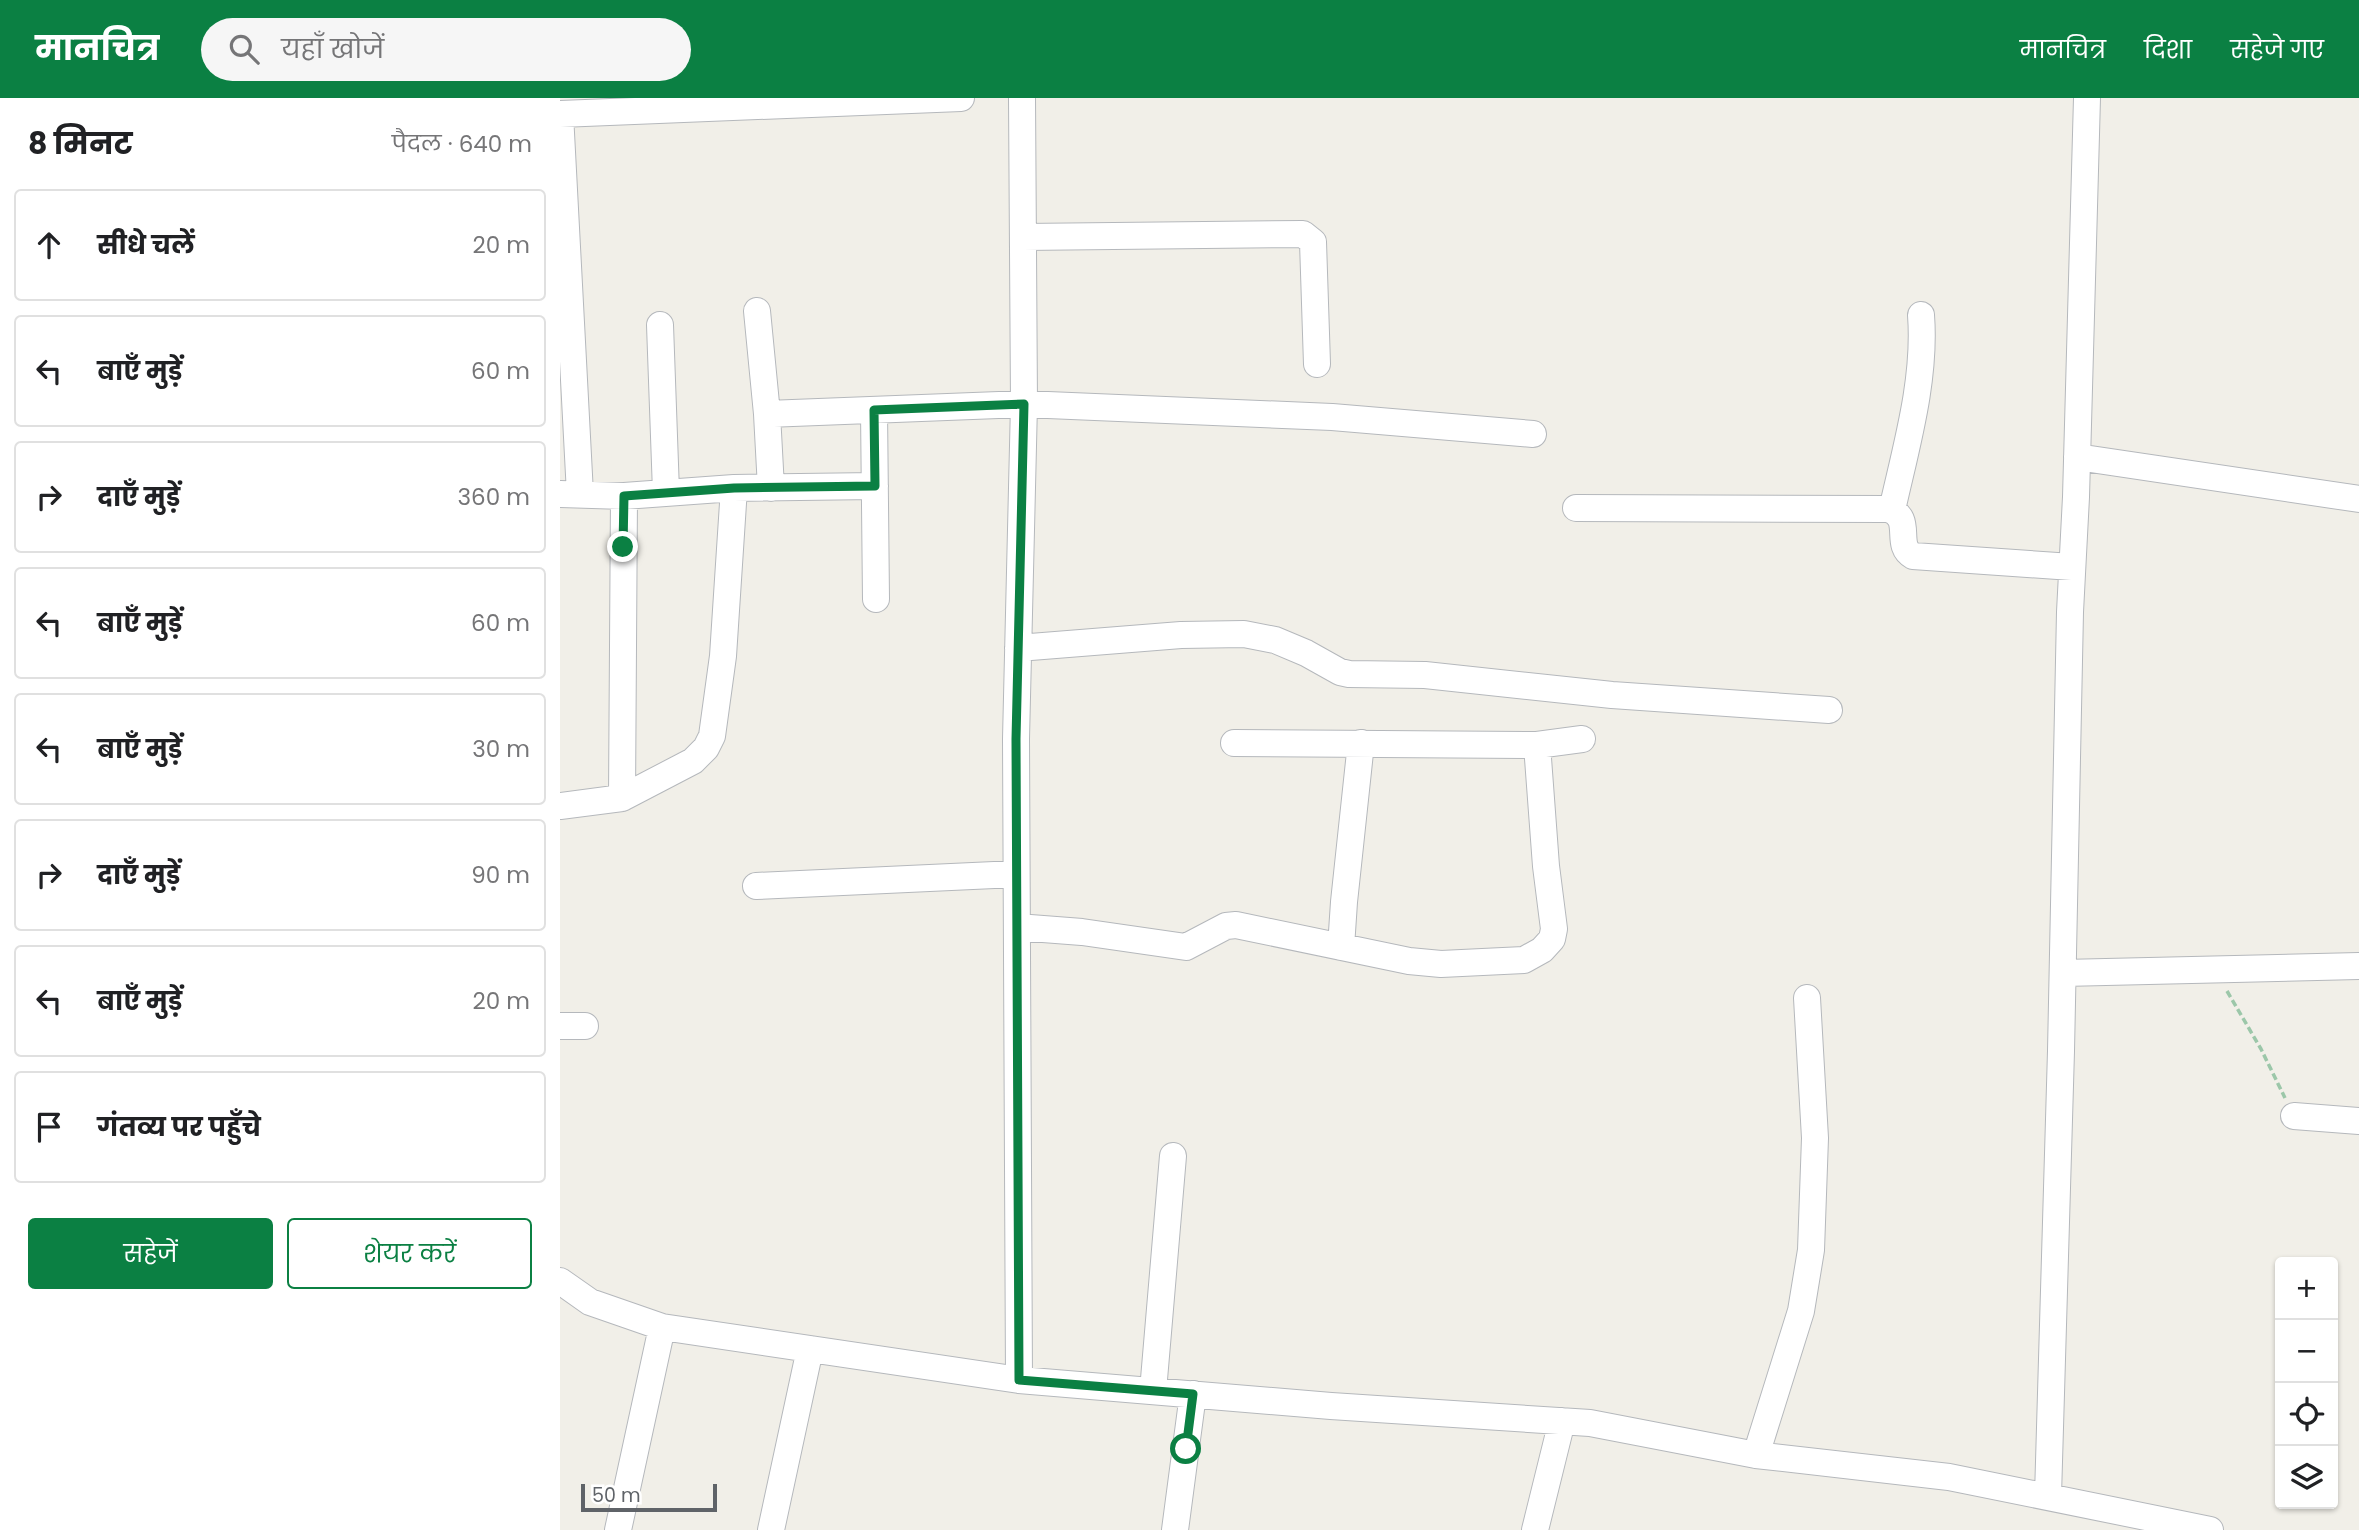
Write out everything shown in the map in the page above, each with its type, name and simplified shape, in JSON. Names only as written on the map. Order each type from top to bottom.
[{"type":"street","points":[[875,486],[734,488],[624,496],[570,494],[560,114],[961,98]]},
{"type":"street","points":[[1019,1380],[1016,874],[1024,404],[1022,98]]},
{"type":"street","points":[[2049,1496],[2072,567],[2087,98]]},
{"type":"street","points":[[1023,237],[1303,234],[1313,242],[1317,365]]},
{"type":"street","points":[[757,311],[771,488]]},
{"type":"street","points":[[1892,510],[1912,417],[1923,346],[1921,315]]},
{"type":"street","points":[[660,325],[666,492]]},
{"type":"street","points":[[767,414],[1024,404],[1332,417],[1533,434]]},
{"type":"street","points":[[874,410],[876,599]]},
{"type":"street","points":[[2077,457],[2359,499]]},
{"type":"street","points":[[560,806],[622,797],[693,761],[706,748],[712,736],[723,656],[734,488]]},
{"type":"street","points":[[622,797],[624,496]]},
{"type":"street","points":[[1576,508],[1844,507],[1892,510],[1901,516],[1905,546],[1913,556],[2072,567]]},
{"type":"street","points":[[1018,648],[1206,634],[1244,634],[1275,640],[1349,674],[1425,675],[1612,695],[1829,710]]},
{"type":"street","points":[[1234,743],[1537,745],[1582,739]]},
{"type":"street","points":[[1341,947],[1361,743]]},
{"type":"street","points":[[1017,927],[1082,932],[1186,947],[1226,926],[1236,925],[1409,961],[1441,964],[1524,960],[1542,950],[1552,939],[1554,929],[1546,866],[1537,745]]},
{"type":"street","points":[[756,886],[1016,874]]},
{"type":"street","points":[[2063,974],[2359,966]]},
{"type":"street","points":[[1756,1455],[1801,1311],[1811,1250],[1815,1138],[1807,998]]},
{"type":"street","points":[[2294,1115],[2359,1121]]},
{"type":"street","points":[[1153,1391],[1172,1156]]},
{"type":"street","points":[[560,1281],[590,1302],[662,1327],[1019,1380],[1590,1423],[1756,1455],[1949,1477],[2210,1530]]},
{"type":"street","points":[[618,1530],[662,1327]]},
{"type":"street","points":[[771,1530],[810,1349]]},
{"type":"street","points":[[1175,1530],[1193,1394]]},
{"type":"street","points":[[1535,1530],[1562,1421]]},
{"type":"path","points":[[2215,971],[2261,1049],[2294,1115]]},
{"type":"route","points":[[623,547],[624,496],[734,488],[875,486],[874,410],[1024,404],[1016,739],[1019,1380],[1193,1394],[1186,1449]]}]
